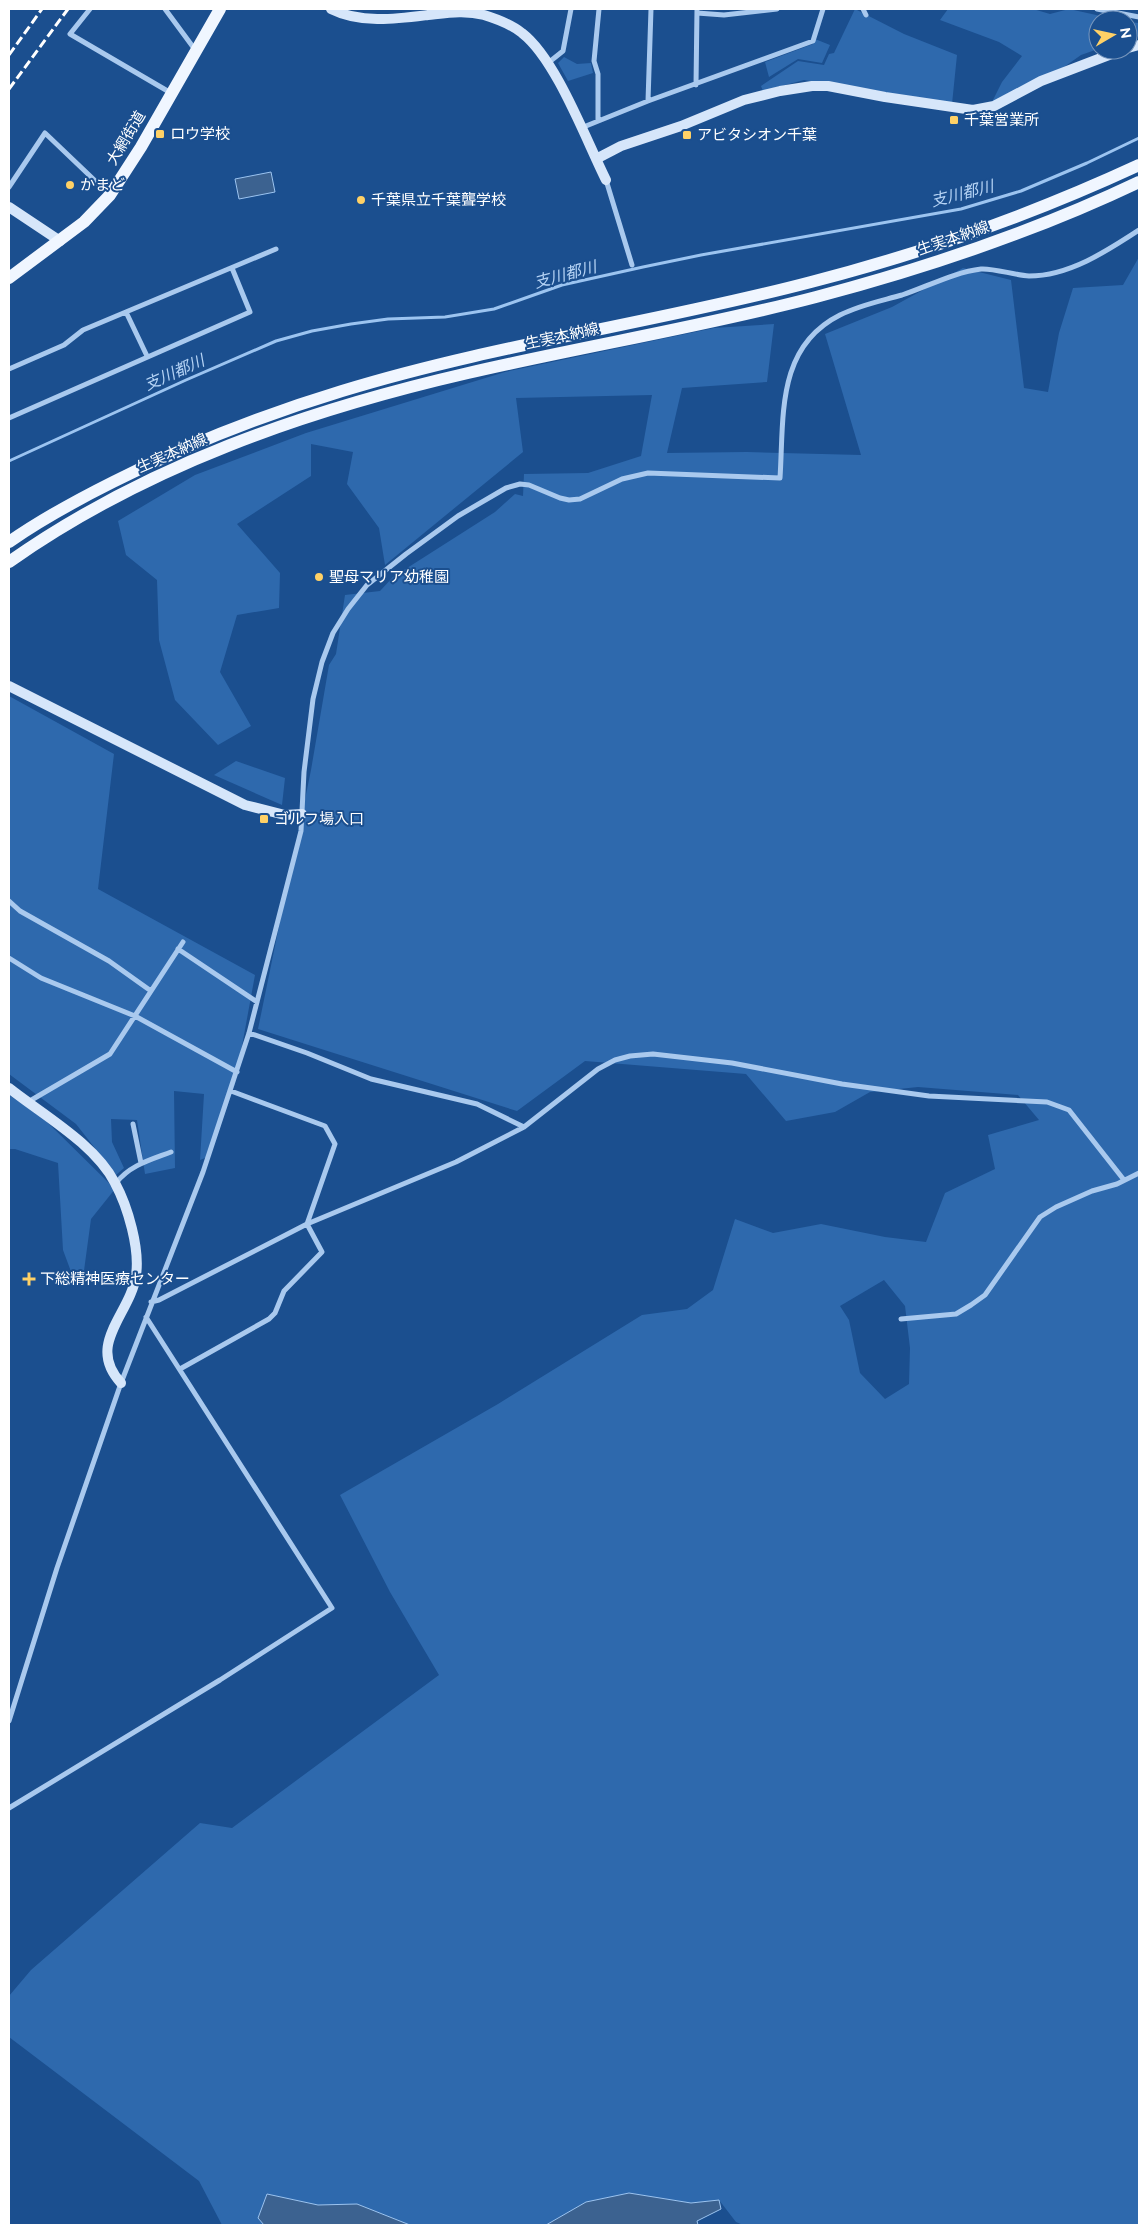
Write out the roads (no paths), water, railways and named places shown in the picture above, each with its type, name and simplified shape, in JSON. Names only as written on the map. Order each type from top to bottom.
[{"type":"main road","name":"大網街道","points":[[9,278],[84,222],[110,196],[141,147],[220,9]]},
{"type":"main road","name":"生実本納線","points":[[9,542],[60,510],[153,462],[277,411],[402,374],[496,351],[809,283],[921,252],[1041,208],[1139,165]]},
{"type":"main road","name":"生実本納線","points":[[9,562],[89,512],[150,480],[242,440],[292,423],[364,399],[469,372],[815,297],[948,258],[1089,204],[1139,182]]},
{"type":"street","points":[[90,9],[70,34],[171,93]]},
{"type":"street","points":[[165,9],[196,52]]},
{"type":"street","points":[[331,9],[339,13],[365,19],[403,13],[460,10],[482,15],[509,25],[531,42],[548,63],[606,180],[632,265]]},
{"type":"street","points":[[548,63],[563,51],[571,9]]},
{"type":"street","points":[[598,120],[598,74],[594,61],[599,9]]},
{"type":"street","points":[[648,101],[651,9]]},
{"type":"street","points":[[696,85],[697,11],[724,15],[778,9]]},
{"type":"street","points":[[581,129],[598,120],[648,101],[813,41],[823,9]]},
{"type":"street","points":[[863,9],[866,15]]},
{"type":"street","points":[[1097,9],[1139,17]]},
{"type":"street","points":[[596,160],[621,146],[681,126],[744,100],[780,91],[812,86],[828,86],[885,97],[973,110],[994,106],[1041,81],[1096,60]]},
{"type":"street","points":[[9,187],[45,133],[110,196]]},
{"type":"street","points":[[9,207],[60,241]]},
{"type":"street","points":[[9,1721],[57,1568],[121,1383],[203,1172],[249,1033],[301,831],[313,699],[322,662],[333,633],[348,609],[367,585],[458,516],[506,488],[520,484],[529,485],[569,500],[580,499],[622,479],[648,473],[780,478],[786,386],[790,371],[810,336],[825,323],[859,308],[982,269],[1014,275],[1038,276],[1078,266],[1139,230]]},
{"type":"street","points":[[9,369],[64,345],[83,330],[276,249]]},
{"type":"street","points":[[9,418],[250,312],[232,268]]},
{"type":"street","points":[[126,312],[147,356]]},
{"type":"street","points":[[9,686],[244,805],[285,815],[302,814]]},
{"type":"street","points":[[9,901],[20,911],[109,961],[151,991]]},
{"type":"street","points":[[28,1103],[110,1054],[182,942]]},
{"type":"street","points":[[178,949],[257,1002]]},
{"type":"street","points":[[9,958],[41,978],[135,1016],[237,1072]]},
{"type":"street","points":[[249,1033],[306,1053],[371,1080],[477,1104],[524,1127]]},
{"type":"street","points":[[151,1302],[159,1300],[308,1224],[456,1162],[524,1127],[598,1069],[615,1060],[630,1056],[653,1054],[732,1063],[842,1084],[929,1096],[1047,1102],[1069,1110],[1124,1180]]},
{"type":"street","points":[[9,1088],[86,1148],[115,1183],[129,1221],[136,1253],[136,1276],[112,1331],[107,1358],[111,1372],[121,1383]]},
{"type":"street","points":[[180,1369],[269,1319],[275,1312],[284,1291],[322,1252],[308,1224],[335,1144],[325,1126],[231,1091]]},
{"type":"street","points":[[133,1124],[141,1162]]},
{"type":"street","points":[[115,1183],[124,1172],[141,1162],[171,1152]]},
{"type":"street","points":[[901,1318],[956,1314],[971,1305],[985,1295],[1040,1217],[1056,1207],[1092,1191],[1139,1173]]},
{"type":"street","points":[[9,1808],[220,1680],[332,1608],[146,1316]]},
{"type":"waterway","name":"支川都川","points":[[9,461],[276,341],[312,331],[351,324],[388,319],[445,317],[494,309],[562,285],[643,267],[961,209],[1021,191],[1139,138]]},
{"type":"railway","points":[[9,55],[42,9]]},
{"type":"railway","points":[[9,89],[68,9]]},
{"type":"place","name":"千葉営業所","points":[[954,120]]},
{"type":"place","name":"ロウ学校","points":[[160,134]]},
{"type":"place","name":"アビタシオン千葉","points":[[687,135]]},
{"type":"place","name":"かまど","points":[[70,185]]},
{"type":"place","name":"千葉県立千葉聾学校","points":[[361,200]]},
{"type":"place","name":"聖母マリア幼稚園","points":[[319,577]]},
{"type":"place","name":"ゴルフ場入口","points":[[264,819]]},
{"type":"place","name":"下総精神医療センター","points":[[29,1279]]}]
